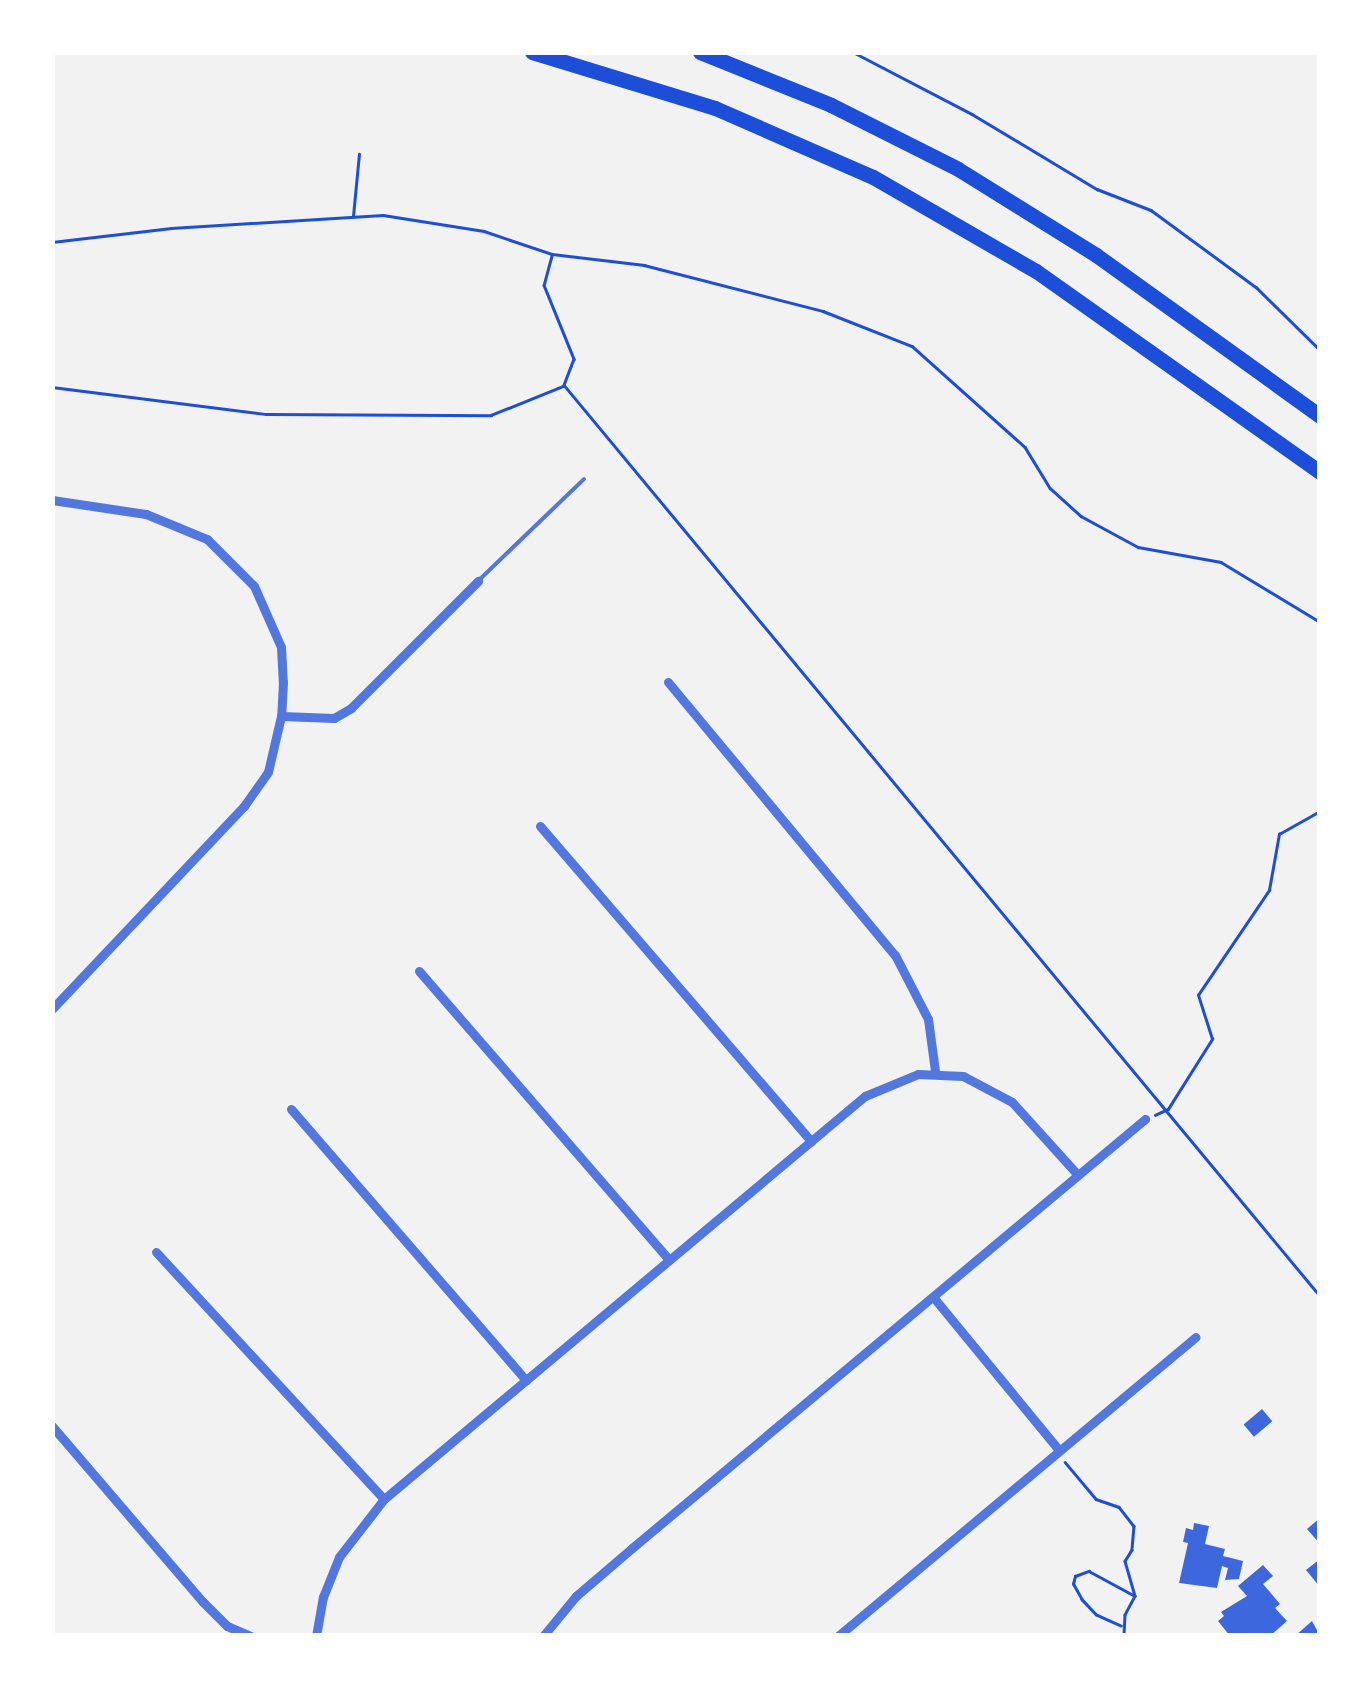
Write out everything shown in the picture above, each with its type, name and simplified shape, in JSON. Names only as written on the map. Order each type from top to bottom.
[{"type":"highway","points":[[532,52],[715,108],[890,185],[1052,282],[1320,472]]},
{"type":"highway","points":[[700,52],[831,105],[958,169],[1096,255],[1320,416]]},
{"type":"street","points":[[52,500],[146,514],[176,523],[207,539],[254,586],[281,647],[281,716],[268,772],[244,806],[52,1009]]},
{"type":"street","points":[[281,716],[334,718],[351,708],[478,581]]},
{"type":"street","points":[[668,682],[908,974],[928,1019],[935,1071]]},
{"type":"street","points":[[540,826],[810,1141]]},
{"type":"street","points":[[419,970],[668,1260]]},
{"type":"street","points":[[316,1636],[323,1597],[339,1556],[384,1498],[878,1088],[935,1071],[963,1076],[1012,1102],[1078,1176]]},
{"type":"street","points":[[291,1109],[526,1380]]},
{"type":"street","points":[[543,1636],[576,1596],[1145,1119]]},
{"type":"street","points":[[156,1252],[384,1498]]},
{"type":"street","points":[[934,1298],[1058,1450]]},
{"type":"street","points":[[838,1636],[1196,1337]]},
{"type":"street","points":[[52,1426],[203,1602],[227,1626],[251,1636]]},
{"type":"lane","points":[[478,581],[584,479]]},
{"type":"path","points":[[853,52],[972,114],[1097,189],[1151,210],[1256,288],[1320,350]]},
{"type":"path","points":[[860,52],[862,58]]},
{"type":"path","points":[[353,218],[359,154]]},
{"type":"path","points":[[52,242],[171,228],[383,215],[484,231],[552,254],[644,264],[823,311],[912,346],[1024,447],[1050,488],[1081,516],[1138,547],[1222,562],[1320,622]]},
{"type":"path","points":[[52,387],[266,414],[491,415],[564,385],[574,358],[544,286],[552,254]]},
{"type":"path","points":[[564,385],[1320,1296]]},
{"type":"path","points":[[1168,1109],[1212,1039],[1198,995],[1269,890],[1279,834],[1320,811]]},
{"type":"path","points":[[1058,1450],[1096,1500],[1119,1507],[1134,1526],[1132,1550],[1125,1561],[1135,1596],[1122,1626],[1124,1636]]},
{"type":"path","points":[[1122,1626],[1096,1615],[1073,1584],[1075,1576],[1089,1571],[1135,1596]]},
{"type":"building","points":[[1262,1409],[1272,1421],[1254,1437],[1244,1424]]},
{"type":"building","points":[[1320,1518],[1320,1544],[1307,1529]]},
{"type":"building","points":[[1194,1523],[1209,1526],[1205,1544],[1225,1549],[1223,1556],[1243,1561],[1239,1579],[1225,1580],[1228,1568],[1222,1566],[1217,1588],[1179,1583],[1188,1543],[1183,1542],[1186,1528],[1193,1530]]},
{"type":"building","points":[[1320,1559],[1320,1587],[1306,1570]]},
{"type":"building","points":[[1263,1565],[1273,1576],[1263,1584],[1280,1604],[1275,1608],[1287,1621],[1270,1636],[1230,1636],[1218,1621],[1224,1616],[1221,1612],[1247,1596],[1238,1586]]},
{"type":"building","points":[[1312,1621],[1320,1636],[1295,1636]]}]
